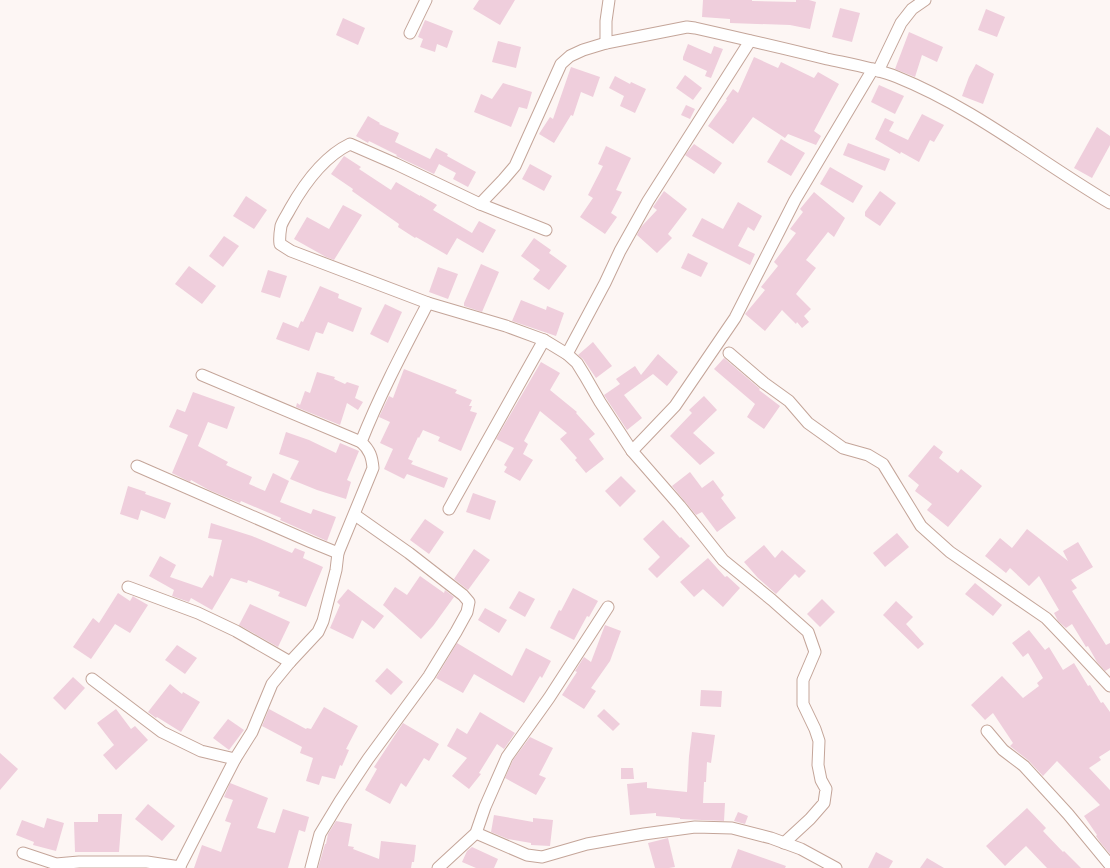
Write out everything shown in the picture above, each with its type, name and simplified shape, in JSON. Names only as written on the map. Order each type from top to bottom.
[{"type":"street","points":[[410,33],[426,0]]},
{"type":"street","points":[[606,43],[606,21],[609,0]]},
{"type":"street","points":[[632,451],[675,406],[735,318],[794,200],[875,70],[901,23],[912,9],[925,0]]},
{"type":"street","points":[[480,204],[515,166],[561,64],[576,52],[606,43],[687,28],[695,28],[896,76],[966,110],[1085,189],[1110,203]]},
{"type":"street","points":[[567,354],[605,283],[620,251],[648,201],[750,41]]},
{"type":"street","points":[[546,230],[480,204],[350,144],[340,149],[312,175],[296,198],[281,224],[279,237],[280,244],[291,251],[428,303],[506,326],[544,340],[567,354],[577,364],[632,451],[680,506],[723,560],[808,632],[815,652],[803,680],[803,704],[819,741],[818,765],[821,780],[826,789],[824,803],[810,819],[784,843]]},
{"type":"street","points":[[361,442],[385,386],[428,303]]},
{"type":"street","points":[[449,509],[544,340]]},
{"type":"street","points":[[729,353],[764,383],[789,401],[808,423],[843,448],[868,455],[883,464],[920,526],[950,552],[1046,618],[1110,686]]},
{"type":"street","points":[[23,853],[56,864],[79,862],[147,862],[180,867],[235,759],[252,732],[272,684],[318,632],[323,621],[336,570],[338,553],[355,516],[373,468],[372,456],[361,442],[202,375]]},
{"type":"street","points":[[137,466],[338,553]]},
{"type":"street","points":[[311,868],[320,834],[368,759],[429,676],[467,612],[469,602],[463,595],[409,553],[355,516]]},
{"type":"street","points":[[128,587],[198,613],[236,631],[290,662]]},
{"type":"street","points":[[438,868],[476,833],[485,807],[507,757],[549,698],[608,606]]},
{"type":"street","points":[[92,678],[162,732],[201,751],[235,759]]},
{"type":"street","points":[[988,731],[1003,750],[1024,766],[1068,814],[1110,866]]},
{"type":"street","points":[[476,833],[526,855],[542,857],[587,844],[644,834],[694,827],[732,828],[772,838],[801,850],[836,868]]},
{"type":"building","points":[[479,0],[515,0],[500,25],[473,9]]},
{"type":"building","points":[[703,0],[796,2],[796,0],[809,0],[816,2],[810,29],[790,25],[730,23],[730,19],[702,17]]},
{"type":"building","points":[[840,8],[860,13],[852,42],[832,37]]},
{"type":"building","points":[[986,9],[1005,17],[997,37],[978,30]]},
{"type":"building","points":[[343,18],[365,28],[358,45],[336,35]]},
{"type":"building","points":[[425,20],[453,31],[447,48],[437,44],[435,52],[420,47],[423,39],[418,37]]},
{"type":"building","points":[[909,32],[943,47],[937,62],[922,55],[915,77],[895,69]]},
{"type":"building","points":[[498,41],[521,47],[516,68],[492,62]]},
{"type":"building","points":[[688,44],[711,54],[714,46],[723,49],[711,78],[705,76],[707,71],[683,60]]},
{"type":"building","points":[[754,57],[778,68],[781,62],[814,78],[818,72],[839,84],[814,131],[821,136],[816,145],[788,134],[785,138],[753,117],[733,144],[708,126],[733,89],[738,93]]},
{"type":"building","points":[[976,64],[994,74],[983,104],[962,96],[969,77]]},
{"type":"building","points":[[571,67],[600,77],[593,97],[581,92],[573,116],[571,115],[554,143],[539,134],[550,117],[553,119]]},
{"type":"building","points":[[685,75],[702,88],[693,100],[676,88]]},
{"type":"building","points":[[615,76],[630,84],[631,82],[646,89],[635,113],[620,106],[624,96],[609,88]]},
{"type":"building","points":[[503,83],[532,92],[527,109],[519,107],[511,127],[474,112],[481,94],[492,99]]},
{"type":"building","points":[[879,85],[904,96],[895,114],[871,102]]},
{"type":"building","points":[[686,105],[695,109],[690,119],[681,115]]},
{"type":"building","points":[[922,114],[944,125],[934,142],[930,140],[919,162],[901,152],[900,154],[875,139],[885,118],[894,122],[889,131],[908,140]]},
{"type":"building","points":[[368,116],[380,123],[379,124],[399,133],[395,142],[430,159],[436,148],[448,154],[447,156],[476,172],[468,187],[453,179],[456,173],[439,164],[434,174],[356,136]]},
{"type":"building","points":[[1097,127],[1110,136],[1110,145],[1092,178],[1074,168]]},
{"type":"building","points":[[781,139],[805,153],[791,176],[767,162]]},
{"type":"building","points":[[848,143],[890,159],[885,171],[843,155]]},
{"type":"building","points":[[694,144],[722,163],[714,174],[685,155]]},
{"type":"building","points":[[606,146],[631,158],[616,190],[622,192],[611,213],[617,217],[605,234],[580,217],[593,198],[588,195],[603,166],[598,164]]},
{"type":"building","points":[[344,156],[361,167],[359,169],[391,190],[396,182],[437,205],[433,210],[472,233],[479,221],[496,230],[483,253],[457,238],[447,255],[398,227],[399,224],[352,191],[353,189],[331,174]]},
{"type":"building","points":[[530,164],[552,176],[544,191],[522,179]]},
{"type":"building","points":[[830,167],[863,186],[853,203],[820,184]]},
{"type":"building","points":[[664,191],[687,209],[668,234],[672,238],[657,253],[637,235],[641,227],[657,210],[653,207]]},
{"type":"building","points":[[880,191],[896,203],[880,226],[865,216],[865,212]]},
{"type":"building","points":[[814,192],[845,218],[834,237],[828,232],[806,260],[816,268],[796,294],[811,309],[804,316],[809,322],[802,328],[782,310],[765,331],[745,314],[765,290],[761,287],[778,266],[774,262],[796,233],[790,229],[803,212],[800,209]]},
{"type":"building","points":[[246,196],[267,210],[254,229],[233,216]]},
{"type":"building","points":[[738,202],[762,216],[754,231],[748,227],[738,246],[755,254],[750,265],[692,236],[702,218],[723,229]]},
{"type":"building","points":[[343,205],[362,215],[334,260],[294,239],[307,217],[329,229]]},
{"type":"building","points":[[224,236],[239,246],[223,267],[209,256]]},
{"type":"building","points":[[534,238],[551,250],[549,253],[567,266],[549,290],[533,279],[540,270],[521,256]]},
{"type":"building","points":[[688,253],[708,263],[701,277],[681,268]]},
{"type":"building","points":[[481,264],[499,272],[482,312],[464,306]]},
{"type":"building","points":[[189,266],[216,286],[202,304],[175,284]]},
{"type":"building","points":[[438,267],[458,274],[448,299],[429,292]]},
{"type":"building","points":[[268,270],[287,276],[280,298],[261,292]]},
{"type":"building","points":[[320,286],[339,294],[338,298],[362,308],[353,332],[328,322],[323,334],[316,332],[309,351],[276,339],[283,322],[298,328],[301,321],[303,322]]},
{"type":"building","points":[[521,300],[546,310],[547,306],[564,313],[556,336],[512,321]]},
{"type":"building","points":[[385,304],[402,312],[388,343],[370,334]]},
{"type":"building","points":[[593,342],[612,366],[596,378],[583,359],[578,355]]},
{"type":"building","points":[[658,354],[678,372],[667,386],[653,374],[624,395],[642,418],[627,430],[604,395],[620,384],[616,379],[635,366],[641,375]]},
{"type":"building","points":[[724,358],[760,389],[759,390],[780,406],[764,429],[747,417],[755,404],[714,369]]},
{"type":"building","points":[[541,362],[560,373],[550,390],[577,412],[576,413],[595,434],[589,439],[604,459],[586,473],[575,460],[577,458],[560,439],[567,433],[540,411],[524,441],[528,444],[523,454],[533,460],[520,481],[504,472],[507,467],[504,465],[514,448],[496,439]]},
{"type":"building","points":[[404,369],[457,390],[455,393],[472,400],[469,406],[472,406],[470,411],[477,413],[461,451],[438,441],[440,437],[423,430],[419,438],[418,437],[408,459],[413,461],[411,464],[448,478],[444,488],[407,474],[404,479],[384,469],[393,449],[380,443],[390,422],[379,417],[389,396],[393,398]]},
{"type":"building","points":[[317,372],[335,377],[334,379],[345,384],[347,382],[359,386],[355,398],[363,402],[358,410],[347,403],[340,425],[296,407],[297,403],[300,405],[305,391],[310,393]]},
{"type":"building","points":[[193,392],[235,407],[227,429],[208,422],[198,446],[228,462],[226,465],[252,477],[249,484],[265,491],[273,473],[289,481],[280,502],[311,514],[313,509],[336,517],[327,541],[280,520],[281,518],[241,501],[240,503],[209,490],[191,480],[190,482],[172,473],[188,435],[169,427],[177,409],[185,412]]},
{"type":"building","points":[[704,396],[717,410],[693,433],[715,453],[700,465],[670,436],[692,413],[689,410]]},
{"type":"building","points":[[286,432],[309,440],[336,453],[340,443],[359,451],[347,480],[351,482],[346,499],[317,490],[290,479],[299,461],[279,454]]},
{"type":"building","points":[[934,445],[943,452],[939,458],[958,473],[961,469],[982,486],[948,527],[927,510],[932,504],[915,491],[919,485],[908,476]]},
{"type":"building","points":[[690,472],[702,488],[713,480],[724,495],[721,498],[736,518],[717,532],[702,512],[696,515],[672,486]]},
{"type":"building","points":[[621,476],[636,491],[620,507],[605,491]]},
{"type":"building","points":[[128,486],[171,503],[165,519],[141,510],[138,520],[120,514]]},
{"type":"building","points":[[473,493],[496,501],[490,520],[466,512]]},
{"type":"building","points":[[425,519],[444,532],[429,554],[410,540]]},
{"type":"building","points":[[663,520],[690,546],[657,578],[648,569],[660,557],[643,539]]},
{"type":"building","points":[[211,523],[252,536],[292,553],[295,548],[305,552],[303,558],[323,567],[306,607],[278,596],[280,592],[248,580],[247,583],[231,578],[212,610],[191,598],[189,602],[172,596],[174,590],[149,576],[160,556],[176,565],[170,577],[202,588],[210,575],[213,577],[222,540],[208,538]]},
{"type":"building","points":[[1027,529],[1068,561],[1063,551],[1078,542],[1093,567],[1071,580],[1077,588],[1072,591],[1106,645],[1110,643],[1110,668],[1105,671],[1097,662],[1088,646],[1086,647],[1072,624],[1066,628],[1058,621],[1054,613],[1059,610],[1039,576],[1029,586],[1010,568],[1006,573],[985,556],[1000,538],[1012,548]]},
{"type":"building","points":[[897,533],[909,547],[885,567],[873,553]]},
{"type":"building","points":[[764,545],[775,558],[782,550],[806,571],[799,578],[795,574],[776,594],[758,578],[744,562]]},
{"type":"building","points":[[474,549],[490,560],[468,590],[454,579]]},
{"type":"building","points":[[708,558],[725,577],[727,576],[740,588],[723,607],[703,589],[694,597],[680,582]]},
{"type":"building","points":[[420,576],[444,593],[445,590],[454,597],[433,626],[421,639],[383,605],[395,587],[407,595]]},
{"type":"building","points":[[975,583],[1002,605],[993,616],[965,594]]},
{"type":"building","points":[[573,588],[598,601],[589,617],[587,616],[574,640],[550,628]]},
{"type":"building","points":[[348,589],[384,616],[374,629],[362,620],[353,639],[330,628],[340,605],[337,602]]},
{"type":"building","points":[[519,591],[535,599],[525,617],[509,608]]},
{"type":"building","points":[[118,593],[130,601],[133,596],[148,605],[130,633],[115,624],[91,659],[73,647],[93,618],[99,623]]},
{"type":"building","points":[[822,599],[835,612],[820,627],[807,614]]},
{"type":"building","points":[[896,601],[913,617],[906,624],[924,644],[918,649],[883,615]]},
{"type":"building","points":[[250,604],[290,622],[278,647],[239,625]]},
{"type":"building","points":[[485,608],[507,620],[499,633],[478,620]]},
{"type":"building","points":[[605,625],[621,631],[610,661],[591,688],[596,691],[584,709],[562,695],[577,672],[575,671],[584,657],[591,662]]},
{"type":"building","points":[[1029,630],[1045,650],[1049,647],[1063,670],[1074,663],[1088,686],[1090,685],[1101,703],[1103,702],[1110,712],[1110,750],[1099,757],[1101,760],[1089,768],[1110,790],[1110,854],[1100,842],[1084,816],[1100,805],[1057,761],[1043,776],[1028,760],[1010,746],[1013,743],[993,713],[985,720],[971,705],[1002,676],[1023,698],[1039,686],[1037,683],[1043,678],[1028,653],[1023,657],[1012,643]]},
{"type":"building","points":[[457,643],[512,676],[526,648],[551,661],[542,678],[540,676],[524,703],[474,674],[463,693],[436,678]]},
{"type":"building","points":[[177,645],[197,658],[185,674],[165,660]]},
{"type":"building","points":[[387,668],[403,682],[391,695],[375,681]]},
{"type":"building","points":[[73,677],[85,688],[65,710],[53,698]]},
{"type":"building","points":[[170,684],[182,694],[183,692],[200,702],[181,732],[148,712]]},
{"type":"building","points":[[701,690],[722,691],[721,707],[700,706]]},
{"type":"building","points":[[324,707],[358,726],[346,749],[349,750],[342,766],[340,765],[335,779],[322,776],[319,785],[306,781],[313,758],[300,753],[302,747],[262,726],[269,709],[306,729],[311,729]]},
{"type":"building","points":[[116,709],[131,729],[135,726],[148,740],[116,770],[103,755],[114,745],[97,723]]},
{"type":"building","points":[[604,709],[620,724],[613,731],[597,716]]},
{"type":"building","points":[[480,712],[515,733],[504,749],[497,744],[479,773],[481,774],[469,789],[452,776],[467,758],[447,746],[457,728],[467,734]]},
{"type":"building","points":[[228,719],[244,730],[229,750],[213,738]]},
{"type":"building","points":[[403,723],[439,744],[429,761],[424,758],[406,787],[401,783],[390,804],[365,790],[377,769],[374,767]]},
{"type":"building","points":[[692,732],[715,735],[711,763],[707,762],[703,803],[725,803],[724,821],[680,819],[656,816],[656,813],[630,815],[627,784],[647,782],[647,788],[687,792]]},
{"type":"building","points":[[530,737],[553,748],[539,775],[546,778],[536,795],[505,778],[513,760]]},
{"type":"building","points":[[0,753],[18,769],[0,790]]},
{"type":"building","points":[[621,768],[633,768],[634,779],[621,779]]},
{"type":"building","points":[[230,783],[268,798],[257,828],[275,833],[283,809],[309,817],[305,832],[299,830],[288,868],[194,868],[202,845],[221,852],[231,823],[225,821],[233,800],[224,797]]},
{"type":"building","points":[[148,804],[175,826],[162,841],[135,819]]},
{"type":"building","points":[[1027,808],[1046,828],[1043,831],[1081,868],[1047,868],[1026,846],[1005,866],[986,846]]},
{"type":"building","points":[[738,812],[748,816],[745,824],[734,821]]},
{"type":"building","points":[[98,814],[122,814],[119,852],[75,852],[74,822],[98,822]]},
{"type":"building","points":[[494,815],[533,822],[533,818],[553,820],[550,846],[531,845],[531,843],[508,839],[491,832]]},
{"type":"building","points":[[47,818],[64,823],[56,851],[33,845],[34,842],[16,835],[22,820],[44,828]]},
{"type":"building","points":[[336,821],[352,824],[348,846],[354,847],[353,849],[379,859],[381,841],[416,845],[414,862],[412,862],[411,868],[318,868],[328,834]]},
{"type":"building","points":[[668,838],[675,867],[655,868],[648,843]]},
{"type":"building","points":[[472,847],[498,859],[494,868],[476,868],[462,862],[467,851]]},
{"type":"building","points":[[738,849],[786,866],[785,868],[731,868]]},
{"type":"building","points":[[876,852],[893,861],[889,868],[868,868]]},
{"type":"building","points":[[927,858],[944,868],[920,868]]}]
